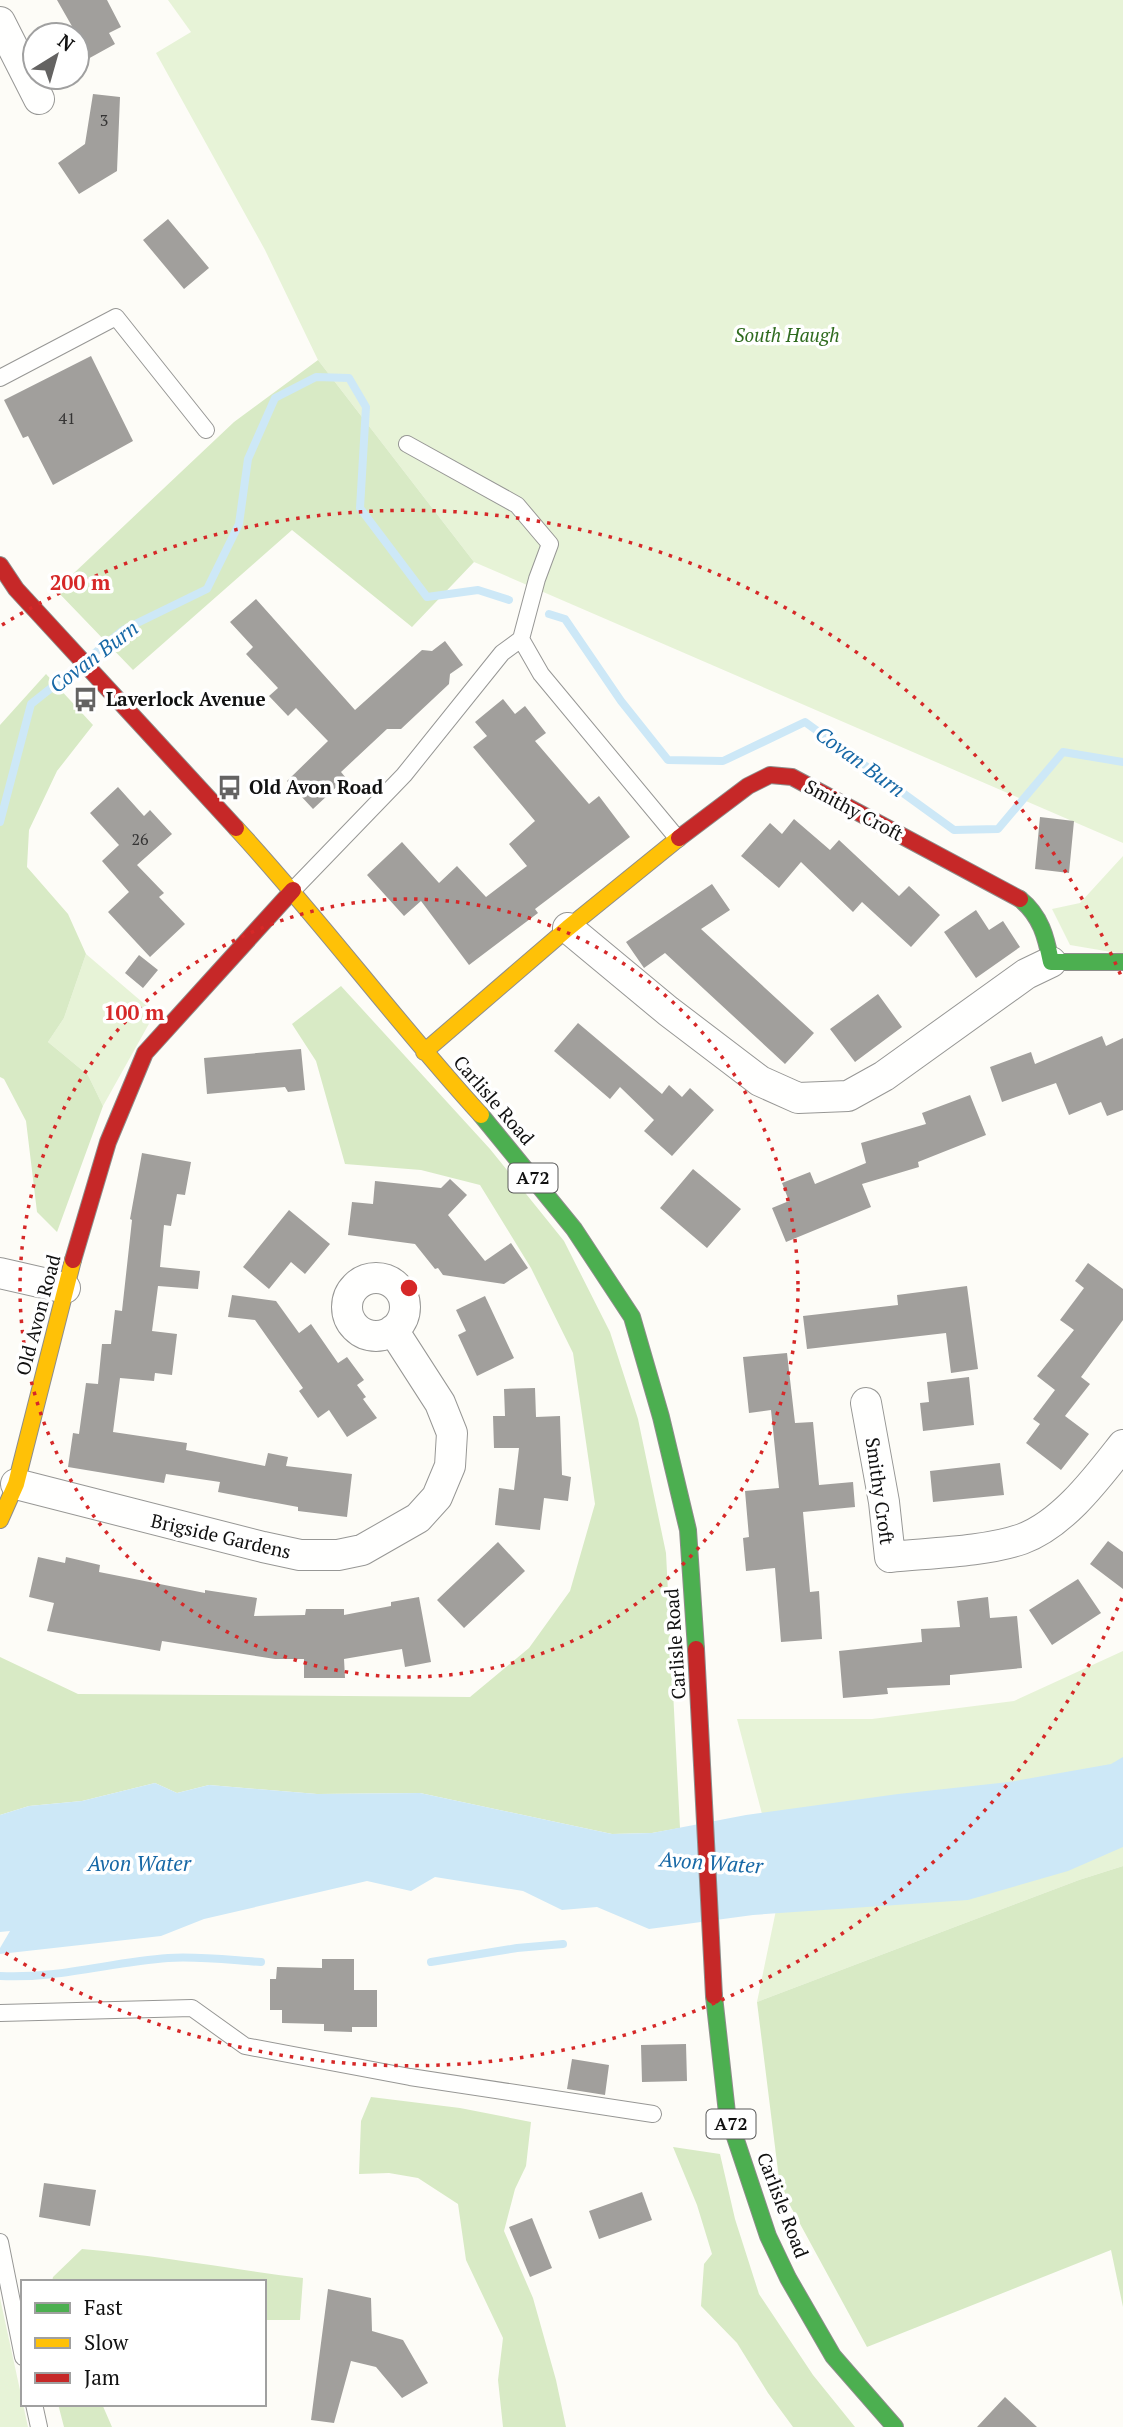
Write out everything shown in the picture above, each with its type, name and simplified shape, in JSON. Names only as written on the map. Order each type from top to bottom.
[{"type":"main road","name":"Carlisle Road","points":[[0,565],[16,589],[293,890],[424,1052],[500,1136],[574,1229],[632,1317],[661,1418],[688,1530],[702,1735],[715,2008],[727,2113],[768,2236],[788,2278],[833,2356],[895,2427]]},
{"type":"main road","name":"Smithy Croft","points":[[424,1052],[568,928],[678,839],[748,786],[770,775],[792,777],[1016,895],[1033,908],[1045,932],[1051,962]]},
{"type":"main road","name":"Old Avon Road","points":[[0,1520],[16,1484],[65,1288],[108,1142],[145,1053],[293,890]]},
{"type":"main road","points":[[1051,962],[1123,962]]},
{"type":"street","points":[[0,22],[39,99]]},
{"type":"street","points":[[568,928],[668,1011],[760,1081],[798,1098],[848,1096],[884,1076],[1026,974],[1051,962]]},
{"type":"street","points":[[0,1273],[65,1288]]},
{"type":"street","name":"Brigside Gardens","points":[[16,1484],[263,1548],[300,1555],[338,1555],[362,1550],[418,1518],[436,1496],[450,1466],[452,1433],[440,1403],[393,1330]]},
{"type":"street","name":"Smithy Croft","points":[[866,1403],[884,1502],[890,1557],[1023,1539],[1060,1516],[1091,1486],[1123,1445]]},
{"type":"lane","points":[[0,378],[116,317],[206,430]]},
{"type":"lane","points":[[293,890],[404,775],[502,653],[522,639],[537,579],[550,544],[517,505],[407,444]]},
{"type":"lane","points":[[522,639],[541,674],[678,839]]},
{"type":"lane","points":[[0,2013],[192,2008],[245,2046],[410,2077],[653,2114]]},
{"type":"lane","points":[[0,2242],[21,2347]]},
{"type":"lane","points":[[34,2406],[39,2427]]},
{"type":"green space","name":"South Haugh","points":[[168,0],[1123,0],[1123,843],[474,562],[318,360],[265,250],[156,53],[191,32]]},
{"type":"green space","points":[[318,360],[474,562],[412,627],[292,530],[133,670],[56,590],[234,422]]},
{"type":"green space","points":[[46,674],[93,725],[57,771],[29,830],[27,867],[68,914],[86,954],[64,1018],[48,1042],[88,1075],[103,1106],[57,1232],[37,1212],[26,1121],[4,1079],[0,1077],[0,725]]},
{"type":"green space","points":[[1123,856],[1123,954],[1070,945],[1052,909],[1080,903]]},
{"type":"green space","points":[[86,954],[155,1013],[103,1106],[88,1075],[48,1042],[64,1018]]},
{"type":"green space","points":[[341,986],[490,1149],[564,1241],[610,1332],[638,1419],[666,1553],[680,1828],[652,1833],[612,1834],[420,1793],[317,1794],[209,1785],[177,1793],[155,1783],[82,1801],[29,1806],[0,1815],[0,1657],[78,1694],[470,1697],[529,1648],[570,1591],[595,1504],[573,1353],[531,1268],[480,1185],[421,1170],[345,1164],[316,1061],[292,1024]]},
{"type":"green space","points":[[1123,1651],[1123,1866],[1079,1880],[757,2002],[781,1886],[737,1719],[872,1719],[1014,1701]]},
{"type":"green space","points":[[1123,1866],[1123,2307],[1111,2250],[867,2347],[780,2187],[757,2002],[1079,1880]]},
{"type":"green space","points":[[371,2097],[460,2108],[531,2122],[526,2166],[515,2189],[504,2231],[533,2298],[566,2427],[503,2427],[498,2380],[503,2338],[466,2260],[458,2204],[418,2178],[389,2173],[359,2174],[361,2121]]},
{"type":"green space","points":[[673,2147],[720,2154],[735,2219],[759,2294],[813,2375],[855,2427],[793,2427],[737,2343],[701,2306],[704,2264],[712,2254],[697,2205]]},
{"type":"green space","points":[[82,2249],[303,2278],[300,2320],[266,2320],[266,2280],[52,2280]]},
{"type":"green space","points":[[0,2298],[21,2395],[21,2406],[23,2406],[28,2427],[0,2427]]},
{"type":"green space","points":[[59,2406],[103,2406],[112,2427],[64,2427]]},
{"type":"water","name":"Avon Water","points":[[1123,1757],[1123,1847],[1068,1871],[968,1900],[753,1915],[649,1929],[597,1907],[562,1910],[523,1891],[435,1877],[411,1891],[367,1881],[204,1919],[161,1936],[0,1954],[0,1948],[10,1931],[0,1932],[0,1815],[29,1806],[82,1801],[155,1783],[177,1793],[209,1785],[317,1794],[420,1793],[612,1834],[652,1833],[746,1815],[1009,1782],[1111,1764]]},
{"type":"building","points":[[57,0],[107,0],[121,27],[109,33],[115,44],[91,57],[91,21],[69,21]]},
{"type":"building","points":[[93,94],[120,97],[117,171],[79,194],[58,163],[85,144]]},
{"type":"building","points":[[168,219],[209,268],[184,289],[143,240]]},
{"type":"building","points":[[91,356],[133,441],[53,485],[28,436],[23,438],[4,400]]},
{"type":"building","points":[[256,599],[355,710],[422,650],[432,651],[445,641],[463,665],[450,674],[449,684],[401,729],[387,729],[341,772],[346,778],[313,809],[287,781],[328,741],[296,708],[288,716],[269,696],[278,688],[246,654],[253,647],[230,622]]},
{"type":"building","points":[[503,699],[515,714],[525,706],[546,733],[535,741],[589,804],[599,796],[630,837],[535,909],[538,913],[469,965],[421,901],[404,916],[367,875],[402,842],[439,883],[457,866],[486,897],[527,866],[509,844],[535,821],[473,747],[487,736],[475,722]]},
{"type":"building","points":[[118,787],[144,816],[150,810],[172,834],[137,865],[164,893],[159,897],[185,924],[150,957],[108,912],[129,892],[102,861],[119,845],[90,813]]},
{"type":"building","points":[[1040,817],[1074,821],[1069,873],[1035,869]]},
{"type":"building","points":[[794,819],[830,850],[839,840],[899,896],[909,886],[940,915],[911,947],[862,902],[853,912],[801,862],[779,888],[741,856],[770,823],[782,834]]},
{"type":"building","points":[[712,884],[730,910],[701,929],[814,1033],[785,1064],[665,953],[644,968],[626,942]]},
{"type":"building","points":[[976,910],[989,930],[1003,921],[1020,947],[976,978],[944,932]]},
{"type":"building","points":[[139,955],[158,970],[143,988],[125,973]]},
{"type":"building","points":[[878,994],[902,1027],[855,1062],[830,1029]]},
{"type":"building","points":[[578,1023],[662,1094],[669,1085],[682,1097],[690,1088],[714,1110],[672,1156],[644,1131],[654,1120],[620,1087],[610,1099],[554,1051]]},
{"type":"building","points":[[1102,1036],[1106,1046],[1123,1038],[1123,1110],[1107,1116],[1101,1102],[1069,1115],[1056,1083],[1002,1102],[990,1067],[1031,1052],[1035,1064]]},
{"type":"building","points":[[301,1049],[305,1090],[288,1092],[285,1087],[207,1094],[204,1058]]},
{"type":"building","points":[[970,1095],[986,1135],[918,1162],[919,1167],[862,1184],[871,1207],[786,1242],[772,1208],[789,1201],[782,1183],[810,1172],[815,1184],[866,1163],[861,1143],[926,1124],[922,1113]]},
{"type":"building","points":[[142,1153],[191,1162],[185,1195],[177,1194],[171,1226],[164,1225],[160,1267],[200,1271],[198,1289],[158,1286],[152,1331],[177,1334],[172,1375],[155,1373],[154,1381],[120,1378],[113,1432],[187,1443],[186,1450],[265,1466],[268,1453],[288,1457],[286,1466],[352,1474],[347,1517],[298,1511],[298,1507],[218,1492],[220,1482],[166,1474],[164,1483],[68,1467],[73,1433],[79,1434],[86,1383],[98,1384],[102,1344],[111,1344],[115,1310],[122,1311],[130,1219]]},
{"type":"building","points":[[693,1169],[741,1209],[707,1248],[660,1208]]},
{"type":"building","points":[[450,1179],[467,1195],[448,1215],[485,1261],[511,1243],[528,1268],[504,1284],[443,1275],[415,1244],[348,1235],[352,1202],[373,1204],[375,1181],[441,1188]]},
{"type":"building","points":[[289,1210],[330,1244],[305,1274],[291,1262],[269,1289],[243,1267]]},
{"type":"building","points":[[1088,1263],[1123,1289],[1123,1320],[1081,1377],[1090,1384],[1065,1416],[1089,1434],[1061,1470],[1026,1443],[1040,1424],[1033,1419],[1055,1390],[1037,1376],[1074,1330],[1060,1320],[1084,1288],[1075,1281]]},
{"type":"building","points":[[967,1286],[978,1369],[951,1373],[946,1333],[807,1349],[803,1316],[898,1305],[897,1295]]},
{"type":"building","points":[[232,1295],[276,1301],[299,1333],[311,1324],[338,1363],[347,1357],[364,1380],[357,1385],[366,1397],[363,1399],[377,1418],[347,1437],[329,1410],[318,1418],[299,1391],[303,1388],[255,1320],[228,1317]]},
{"type":"building","points":[[485,1296],[514,1358],[477,1376],[458,1335],[466,1331],[456,1310]]},
{"type":"building","points":[[787,1353],[795,1423],[813,1422],[819,1485],[853,1482],[855,1507],[803,1512],[810,1592],[819,1591],[822,1639],[781,1642],[775,1568],[746,1571],[743,1538],[749,1537],[745,1491],[779,1488],[771,1410],[749,1413],[743,1357]]},
{"type":"building","points":[[969,1377],[974,1425],[923,1431],[920,1403],[929,1402],[927,1382]]},
{"type":"building","points":[[535,1388],[536,1417],[560,1416],[562,1475],[571,1477],[568,1501],[544,1498],[540,1530],[495,1525],[499,1488],[514,1490],[519,1448],[494,1448],[493,1416],[505,1416],[504,1389]]},
{"type":"building","points":[[1000,1463],[1004,1495],[933,1502],[930,1471]]},
{"type":"building","points":[[1108,1541],[1123,1552],[1123,1589],[1090,1564]]},
{"type":"building","points":[[498,1542],[525,1571],[464,1628],[437,1600]]},
{"type":"building","points":[[38,1557],[65,1563],[66,1557],[100,1565],[99,1572],[205,1593],[205,1590],[257,1598],[254,1616],[305,1615],[306,1609],[344,1609],[344,1615],[391,1606],[391,1602],[419,1597],[431,1662],[405,1667],[402,1649],[344,1659],[345,1678],[304,1678],[304,1659],[275,1659],[162,1641],[160,1651],[47,1631],[54,1603],[29,1597]]},
{"type":"building","points":[[1078,1579],[1101,1613],[1052,1645],[1029,1610]]},
{"type":"building","points":[[988,1597],[990,1618],[1017,1616],[1022,1668],[950,1675],[950,1685],[887,1688],[888,1694],[843,1698],[839,1651],[922,1642],[921,1629],[960,1627],[957,1601]]},
{"type":"building","points":[[322,1959],[354,1959],[354,1990],[377,1990],[377,2027],[352,2027],[352,2032],[324,2031],[324,2024],[282,2023],[282,2010],[270,2010],[270,1979],[276,1979],[277,1967],[322,1968]]},
{"type":"building","points":[[686,2044],[687,2081],[642,2082],[641,2045]]},
{"type":"building","points":[[572,2059],[609,2065],[605,2095],[567,2089]]},
{"type":"building","points":[[44,2183],[96,2190],[90,2226],[39,2217]]},
{"type":"building","points":[[642,2192],[652,2220],[599,2239],[589,2211]]},
{"type":"building","points":[[532,2218],[552,2268],[530,2277],[509,2227]]},
{"type":"building","points":[[328,2289],[371,2298],[372,2331],[403,2340],[428,2383],[402,2398],[376,2367],[351,2361],[334,2423],[311,2420]]},
{"type":"building","points":[[1005,2397],[1037,2427],[977,2427]]},
{"type":"waterway","name":"Covan Burn","points":[[91,656],[123,630],[207,589],[239,524],[248,459],[275,398],[316,377],[349,378],[366,407],[360,508],[427,597],[478,590],[509,600]]},
{"type":"waterway","name":"Covan Burn","points":[[549,614],[565,619],[621,701],[668,760],[723,761],[805,722],[954,830],[998,829],[1063,752],[1123,762]]},
{"type":"waterway","name":"Covan Burn","points":[[0,822],[31,704],[75,669]]},
{"type":"waterway","points":[[431,1962],[517,1948],[563,1944]]},
{"type":"waterway","points":[[0,1976],[64,1973],[168,1958],[261,1962]]},
{"type":"traffic: fast","points":[[1020,899],[1038,920],[1051,962],[1123,962]]},
{"type":"traffic: fast","points":[[481,1115],[574,1229],[632,1317],[661,1417],[688,1530],[696,1649]]},
{"type":"traffic: fast","points":[[714,1996],[727,2113],[768,2236],[788,2278],[833,2356],[895,2427]]},
{"type":"traffic: slow","points":[[236,828],[481,1115]]},
{"type":"traffic: slow","points":[[424,1052],[568,928],[679,838]]},
{"type":"traffic: slow","points":[[0,1520],[16,1484],[73,1260]]},
{"type":"traffic: jam","points":[[0,565],[16,589],[236,828]]},
{"type":"traffic: jam","points":[[679,838],[748,786],[770,775],[792,777],[1020,899]]},
{"type":"traffic: jam","points":[[73,1260],[108,1142],[145,1053],[293,890]]},
{"type":"traffic: jam","points":[[696,1649],[714,1996]]},
{"type":"place","name":"Laverlock Avenue","points":[[86,699]]},
{"type":"place","name":"Old Avon Road","points":[[229,787]]}]
